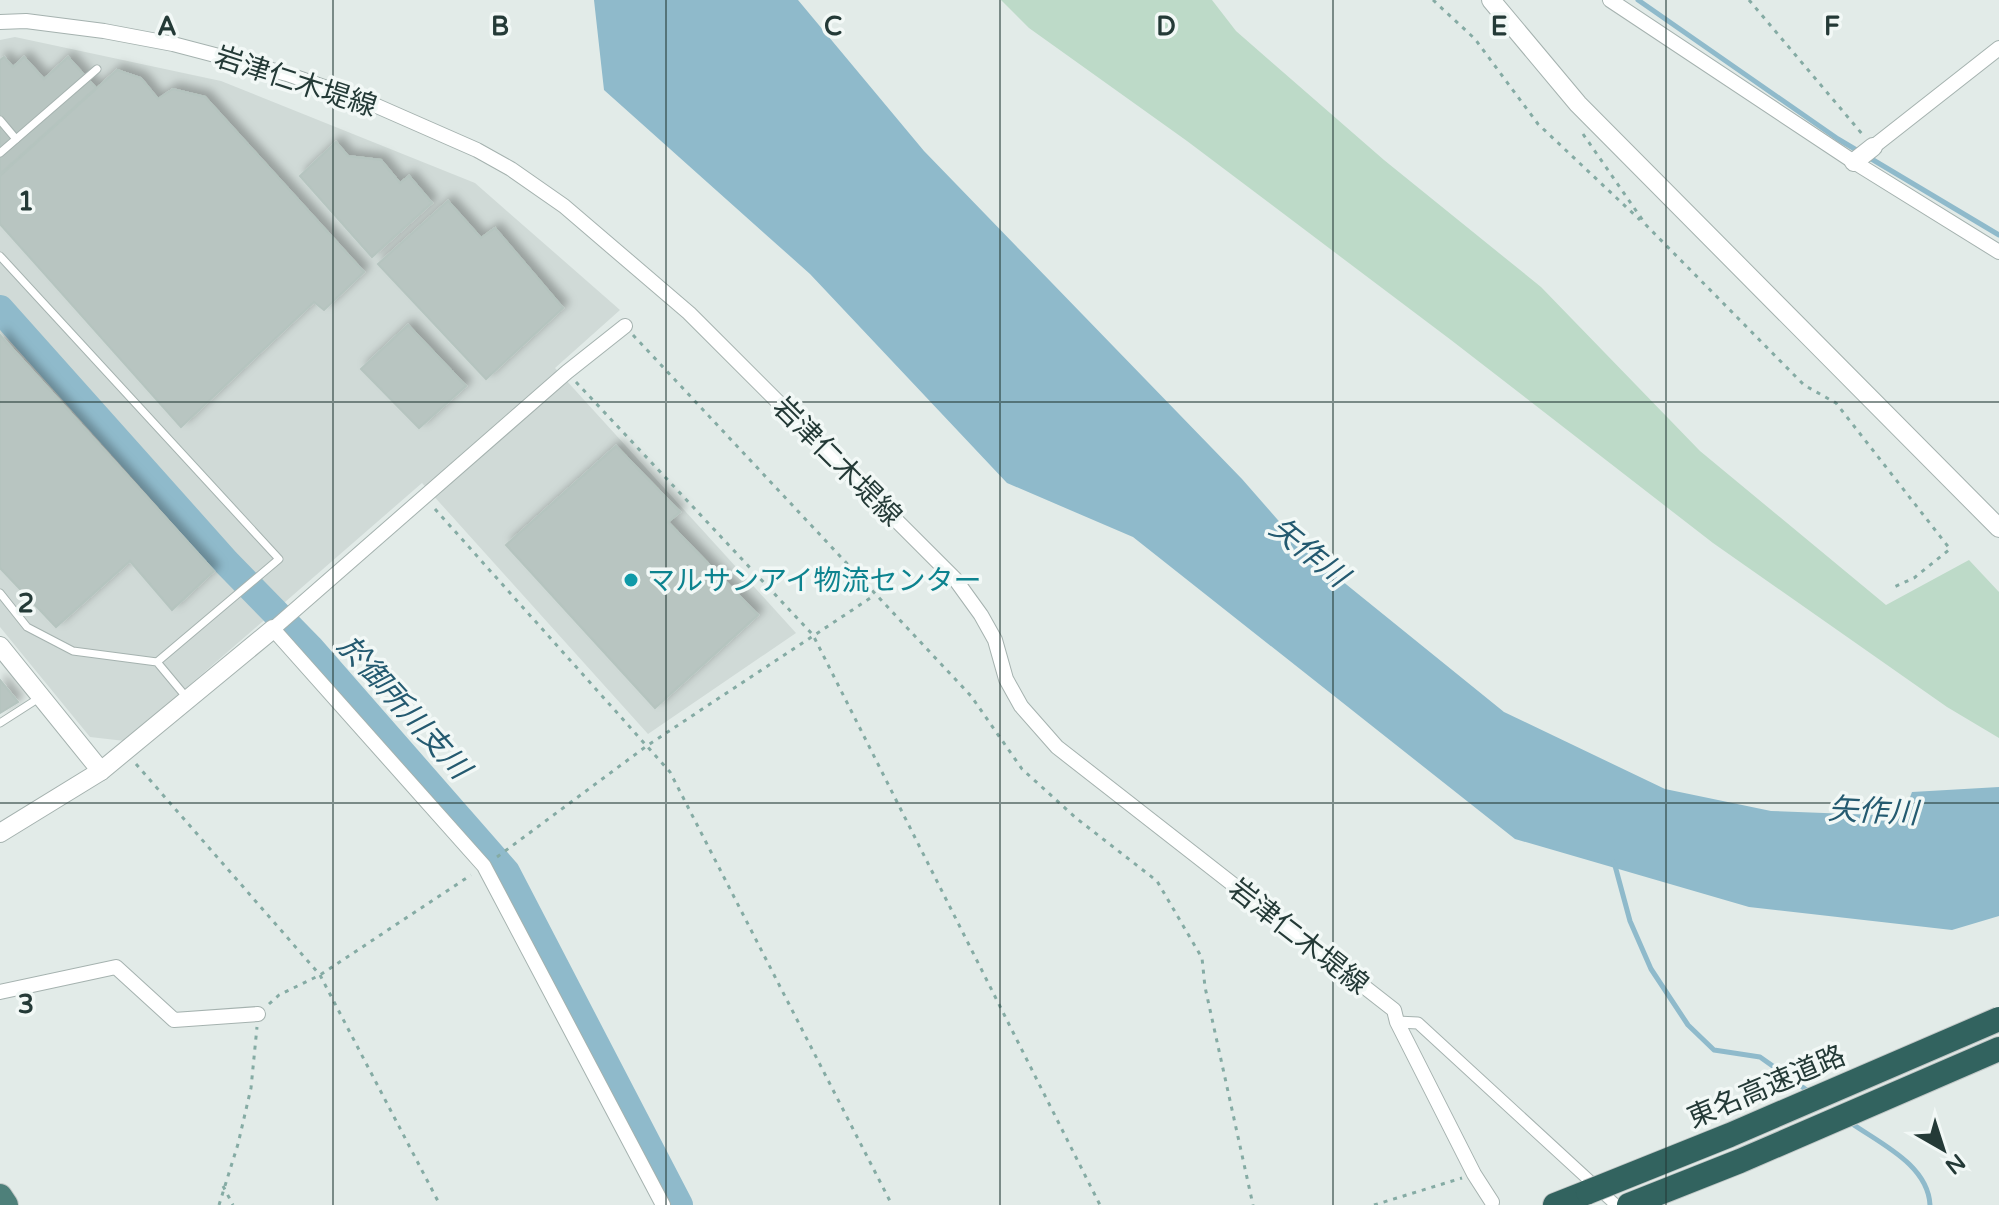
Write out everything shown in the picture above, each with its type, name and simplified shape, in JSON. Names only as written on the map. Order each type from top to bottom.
[{"type":"highway","name":"東名高速道路","points":[[1555,1205],[1730,1135],[1999,1019]]},
{"type":"highway","name":"東名高速道路","points":[[1629,1205],[1740,1161],[1999,1049]]},
{"type":"highway","points":[[0,1196],[6,1205]]},
{"type":"street","points":[[1491,0],[1578,104],[1999,528]]},
{"type":"street","points":[[1610,0],[1854,162],[1999,252]]},
{"type":"street","name":"岩津仁木堤線","points":[[0,22],[26,21],[104,31],[173,44],[287,74],[370,103],[477,150],[554,198],[689,313],[955,579],[995,640],[1006,679],[1021,706],[1057,747],[1394,1010],[1397,1022],[1474,1174],[1492,1202]]},
{"type":"street","points":[[1854,162],[1999,48]]},
{"type":"street","points":[[0,833],[101,771],[125,752],[273,629],[567,372],[625,326]]},
{"type":"street","points":[[273,629],[484,866],[663,1205]]},
{"type":"street","points":[[0,646],[101,771]]},
{"type":"street","points":[[0,992],[116,967],[174,1020],[258,1014]]},
{"type":"street","points":[[1397,1022],[1418,1023],[1616,1205]]},
{"type":"lane","points":[[0,153],[97,69]]},
{"type":"lane","points":[[0,120],[16,139]]},
{"type":"lane","points":[[0,256],[279,559],[157,662]]},
{"type":"lane","points":[[0,593],[27,627],[73,651],[157,662],[189,700]]},
{"type":"lane","points":[[0,723],[41,697]]},
{"type":"path","points":[[1433,0],[1475,39],[1538,124],[1646,225],[1804,385],[1836,403],[1950,549],[1914,578],[1894,587]]},
{"type":"path","points":[[1749,0],[1873,147]]},
{"type":"path","points":[[1576,124],[1646,225]]},
{"type":"path","points":[[625,326],[971,696],[1022,769],[1076,818],[1157,881],[1202,958],[1205,987],[1253,1205]]},
{"type":"path","points":[[567,372],[813,635],[1100,1205]]},
{"type":"path","points":[[425,497],[670,772],[892,1205]]},
{"type":"path","points":[[219,1205],[251,1088],[258,1014],[279,995],[320,975],[484,866],[648,745],[875,595]]},
{"type":"path","points":[[125,752],[320,975],[440,1205]]},
{"type":"path","points":[[1374,1205],[1474,1174]]},
{"type":"path","points":[[223,1186],[233,1205]]},
{"type":"shaded area","points":[[15,37],[221,81],[475,183],[620,310],[555,368],[796,633],[648,734],[422,483],[125,741],[90,737],[0,627],[0,40]]},
{"type":"green space","points":[[1001,0],[1212,0],[1236,31],[1384,160],[1541,287],[1700,451],[1886,605],[1969,560],[1999,592],[1999,738],[1947,707],[1713,543],[1187,141],[1029,28]]},
{"type":"water","points":[[594,0],[798,0],[924,151],[1242,479],[1305,551],[1504,712],[1665,789],[1771,811],[1903,816],[1912,792],[1999,787],[1999,916],[1952,930],[1749,907],[1515,839],[1133,537],[1007,483],[810,274],[604,90]]},
{"type":"building","points":[[4,57],[13,67],[24,57],[44,79],[68,57],[96,88],[0,174],[0,60]]},
{"type":"building","points":[[117,70],[141,78],[158,99],[173,89],[205,97],[364,272],[324,310],[314,302],[181,427],[0,224],[0,176]]},
{"type":"building","points":[[336,142],[348,156],[381,160],[400,183],[409,176],[432,203],[372,257],[300,176]]},
{"type":"building","points":[[448,201],[481,238],[495,228],[563,308],[486,379],[378,264]]},
{"type":"building","points":[[408,325],[466,386],[419,428],[361,369]]},
{"type":"building","points":[[0,335],[214,571],[172,610],[130,561],[56,627],[0,568]]},
{"type":"building","name":"マルサンアイ物流センター","points":[[616,446],[680,512],[668,522],[758,615],[655,708],[506,545]]},
{"type":"building","points":[[0,680],[18,702],[0,713]]},
{"type":"waterway","points":[[1638,0],[1838,139],[1999,235]]},
{"type":"waterway","name":"於御所川支川","points":[[0,309],[226,562],[310,648],[506,872],[679,1205]]},
{"type":"waterway","points":[[1614,862],[1630,921],[1651,969],[1688,1025],[1714,1050],[1760,1057],[1808,1091]]},
{"type":"waterway","points":[[1851,1123],[1912,1167],[1921,1178],[1930,1205]]},
{"type":"place","name":"マルサンアイ物流センター","points":[[631,580]]},
{"type":"water label","name":"矢作川","points":[[1309,552]]},
{"type":"water label","name":"矢作川","points":[[1873,811]]}]
